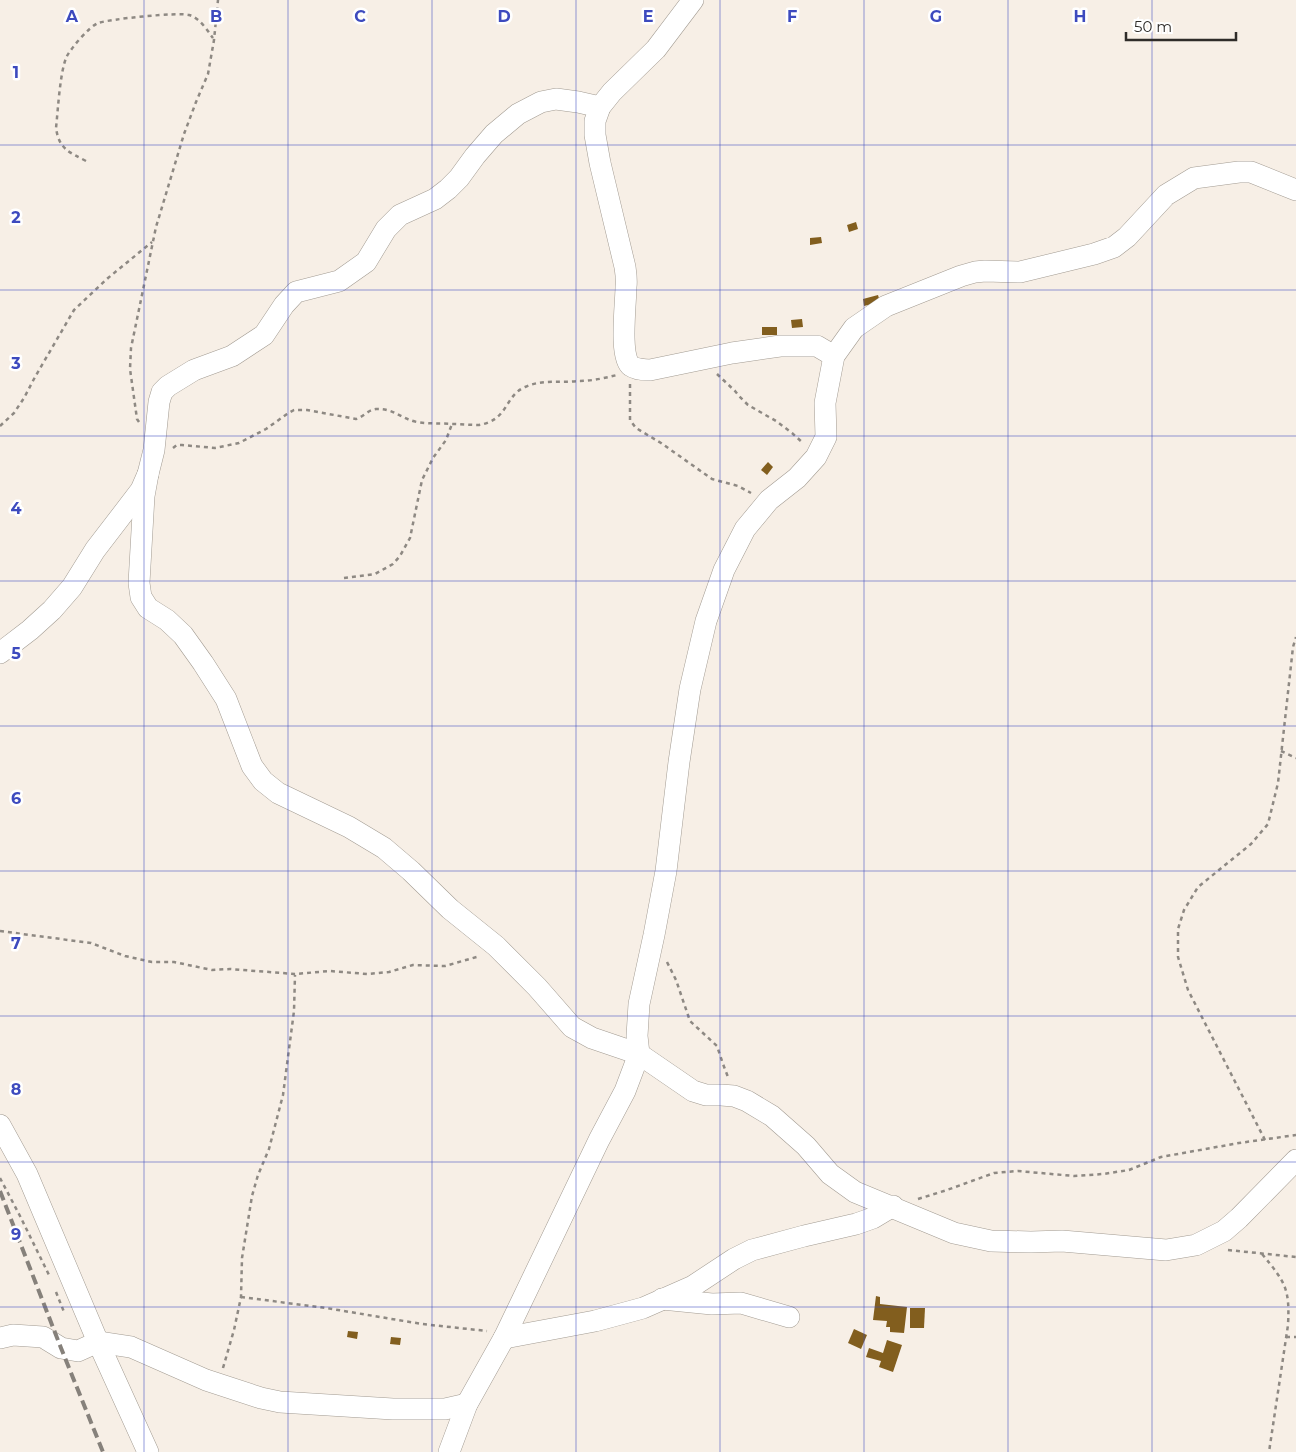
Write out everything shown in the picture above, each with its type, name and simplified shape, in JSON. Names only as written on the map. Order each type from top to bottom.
[{"type":"street","points":[[693,0],[656,49],[612,92],[600,107],[595,122],[600,163],[625,267],[627,285],[624,343],[627,361],[637,372],[732,353],[780,346],[817,346],[834,356]]},
{"type":"street","points":[[600,107],[556,99],[541,102],[518,114],[494,134],[475,156],[460,178],[448,189],[435,199],[400,216],[393,222],[386,229],[366,262],[339,281],[296,292],[284,305],[264,335],[232,356],[194,370],[168,386],[162,392],[144,496],[139,583],[141,597],[148,608],[167,620],[183,635],[203,663],[226,699],[252,766],[263,781],[278,793],[349,827],[384,848],[450,909],[500,950],[537,987],[572,1027],[592,1038],[639,1054],[693,1091],[706,1096],[734,1096],[747,1101],[772,1116],[806,1146],[830,1174],[855,1192],[954,1232],[991,1241],[1062,1241],[1166,1250],[1196,1245],[1224,1231],[1296,1160]]},
{"type":"street","points":[[449,1452],[467,1404],[505,1336],[599,1140],[625,1091],[639,1054],[637,1036],[639,1004],[666,871],[690,689],[706,621],[724,570],[745,529],[768,500],[797,478],[816,457],[826,437],[824,403],[834,356],[854,328],[886,306],[962,276],[985,271],[1020,272],[1094,254],[1114,247],[1128,237],[1166,195],[1194,178],[1251,172],[1296,190]]},
{"type":"street","points":[[0,653],[52,610],[72,587],[95,550],[141,490],[151,462]]},
{"type":"street","points":[[0,1125],[27,1174],[98,1342],[148,1452]]},
{"type":"street","points":[[505,1336],[595,1320],[643,1308],[693,1286],[734,1259],[752,1250],[856,1224],[873,1218],[893,1206]]},
{"type":"street","points":[[662,1299],[712,1304],[741,1303],[789,1317]]},
{"type":"street","points":[[0,1338],[13,1336],[43,1337],[61,1348],[78,1351],[98,1342],[131,1347],[218,1384],[280,1402],[393,1409],[445,1408],[467,1404]]},
{"type":"path","points":[[218,0],[208,74],[184,134],[153,241],[131,348],[130,368],[137,419],[151,462],[177,445],[215,448],[239,443],[266,429],[294,410],[307,410],[356,419],[376,409],[392,410],[416,422],[479,426],[502,414],[515,393],[523,387],[536,383],[579,382],[637,372],[630,420],[636,428],[712,478],[746,489],[760,499],[768,500]]},
{"type":"path","points":[[86,161],[61,145],[56,128],[63,70],[67,56],[82,37],[96,24],[107,21],[168,14],[189,15],[201,22],[214,40]]},
{"type":"path","points":[[0,426],[14,413],[24,398],[74,310],[108,278],[153,241]]},
{"type":"path","points":[[694,361],[709,367],[748,405],[792,432],[816,457]]},
{"type":"path","points":[[344,578],[375,574],[393,564],[400,556],[410,538],[422,480],[446,440],[452,424]]},
{"type":"path","points":[[1265,1140],[1188,990],[1178,957],[1178,930],[1184,910],[1198,887],[1251,844],[1268,824],[1278,783],[1293,647],[1296,638]]},
{"type":"path","points":[[1281,751],[1296,758]]},
{"type":"path","points":[[0,932],[91,943],[125,956],[152,962],[174,962],[212,970],[230,969],[295,974],[330,971],[367,974],[389,972],[413,965],[445,966],[500,950]]},
{"type":"path","points":[[654,936],[676,980],[690,1021],[718,1046],[730,1080]]},
{"type":"path","points":[[218,1384],[234,1330],[241,1296],[242,1258],[252,1196],[258,1175],[269,1149],[283,1095],[294,1011],[295,974]]},
{"type":"path","points":[[893,1206],[947,1190],[994,1173],[1018,1171],[1074,1176],[1103,1174],[1129,1170],[1161,1156],[1296,1135]]},
{"type":"path","points":[[1201,1243],[1230,1250],[1296,1257]]},
{"type":"path","points":[[1262,1254],[1278,1273],[1285,1286],[1289,1305],[1269,1452]]},
{"type":"path","points":[[241,1296],[505,1336]]},
{"type":"path","points":[[1286,1337],[1296,1337]]},
{"type":"building","points":[[856,222],[858,229],[849,232],[847,225]]},
{"type":"building","points":[[821,237],[822,243],[810,245],[810,238]]},
{"type":"building","points":[[878,295],[880,302],[864,306],[863,299]]},
{"type":"building","points":[[802,319],[803,327],[792,328],[791,320]]},
{"type":"building","points":[[762,327],[777,327],[777,335],[762,335]]},
{"type":"building","points":[[768,462],[773,467],[767,475],[761,470]]},
{"type":"building","points":[[876,1296],[880,1297],[880,1304],[907,1307],[904,1333],[890,1332],[890,1327],[886,1327],[887,1321],[873,1320]]},
{"type":"building","points":[[910,1308],[925,1308],[924,1328],[910,1328]]},
{"type":"building","points":[[854,1329],[867,1335],[861,1349],[848,1343]]},
{"type":"building","points":[[348,1331],[358,1332],[357,1339],[347,1337]]},
{"type":"building","points":[[391,1337],[401,1338],[400,1345],[390,1344]]},
{"type":"building","points":[[887,1340],[902,1345],[893,1372],[879,1367],[881,1361],[866,1357],[869,1348],[883,1353]]},
{"type":"railway","points":[[0,1191],[103,1452]]}]
